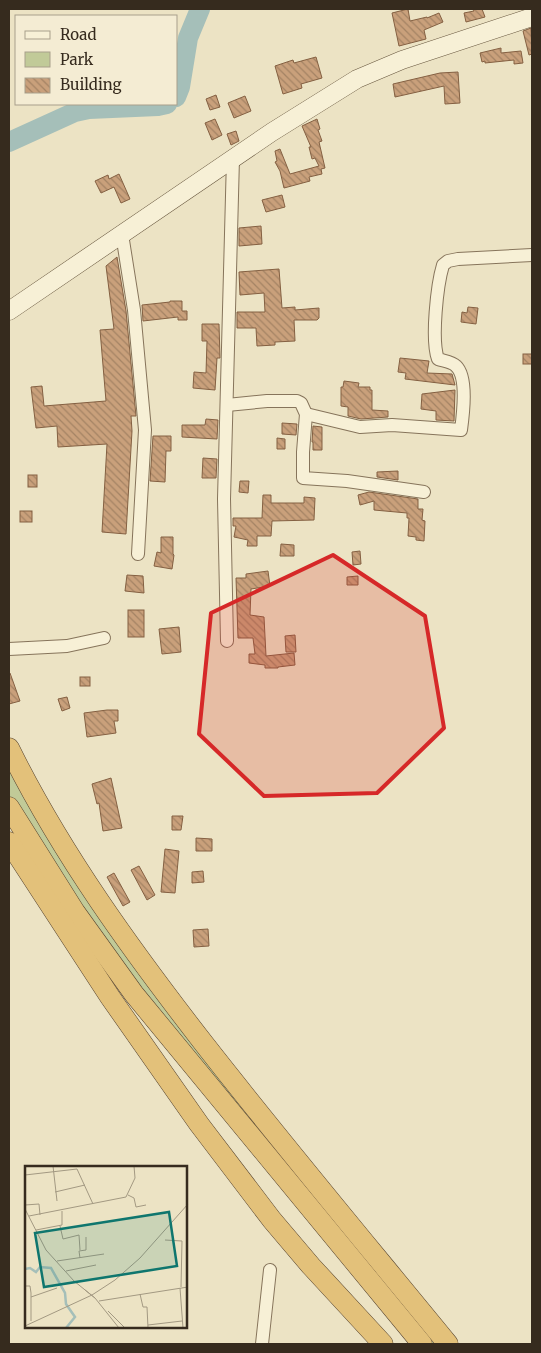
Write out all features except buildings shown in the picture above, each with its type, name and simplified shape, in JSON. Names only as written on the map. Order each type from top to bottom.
[{"type":"highway","points":[[9,748],[42,810],[71,857],[149,973],[264,1120],[448,1344]]},
{"type":"highway","points":[[9,807],[66,898],[134,994],[422,1344]]},
{"type":"highway","points":[[9,842],[110,997],[209,1138],[278,1226],[383,1344]]},
{"type":"main road","points":[[9,311],[272,132],[358,79],[402,60],[532,17]]},
{"type":"street","points":[[227,641],[224,499],[233,158]]},
{"type":"street","points":[[122,234],[134,310],[145,430],[138,554]]},
{"type":"street","points":[[306,414],[360,427],[392,426],[461,430],[465,404],[461,374],[453,364],[438,358],[435,350],[443,265],[448,261],[458,259],[532,255]]},
{"type":"street","points":[[226,405],[267,401],[296,401],[304,406],[306,414],[303,478],[347,481],[424,492]]},
{"type":"street","points":[[9,649],[67,646],[104,638]]},
{"type":"street","points":[[262,1344],[270,1270]]},
{"type":"highlighted area","points":[[333,555],[425,616],[444,728],[377,793],[264,796],[199,734],[211,613]]},
{"type":"green space","points":[[9,761],[28,801],[440,1344],[428,1344],[144,998],[15,808],[9,795]]},
{"type":"waterway","points":[[178,92],[188,38],[200,9]]},
{"type":"waterway","points":[[9,142],[75,112],[89,109],[162,105]]}]
